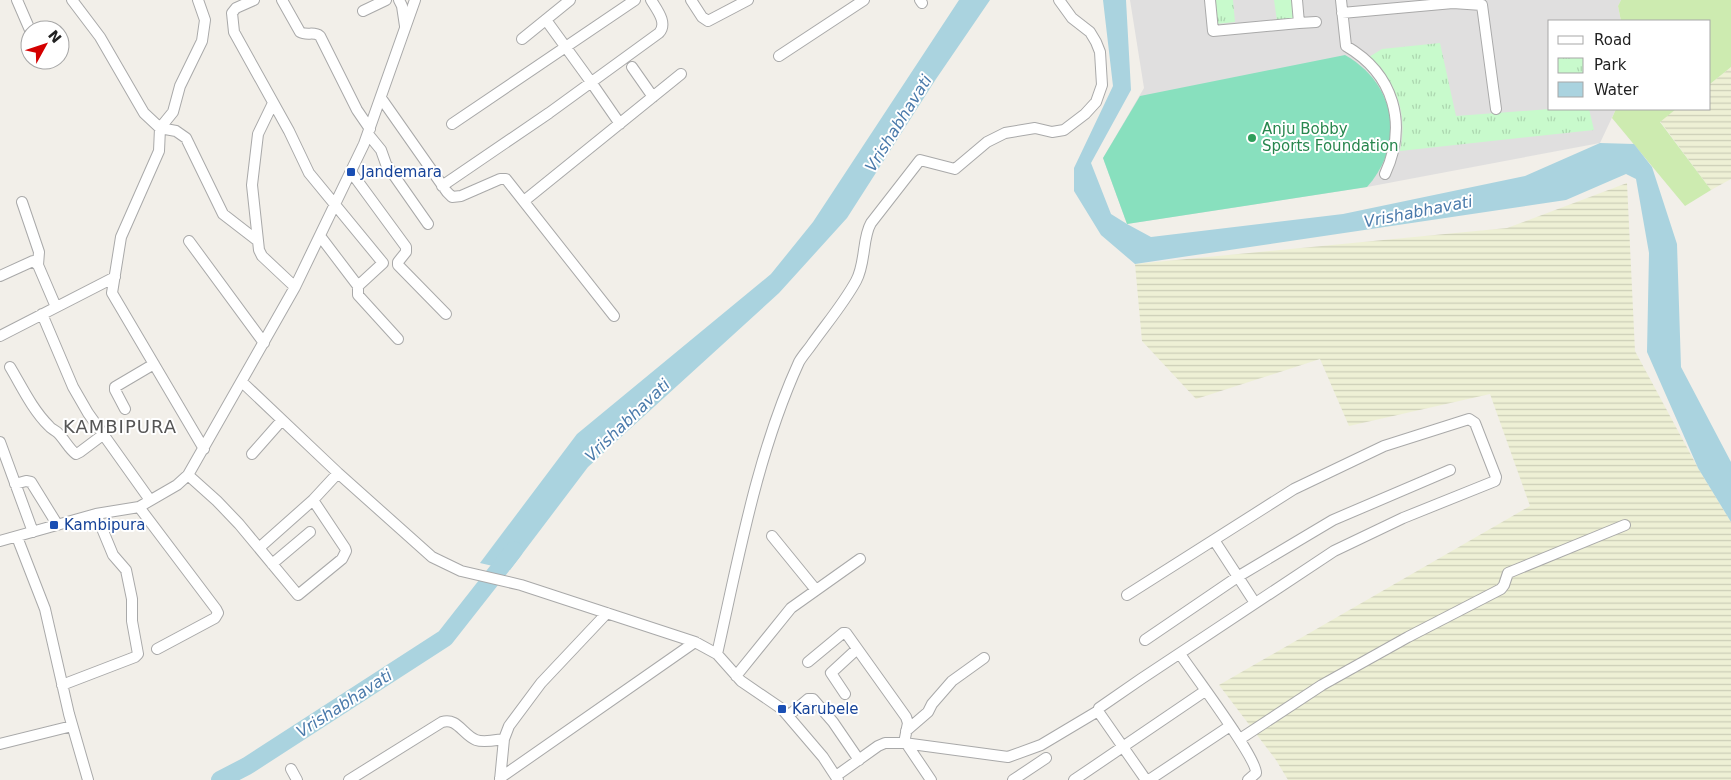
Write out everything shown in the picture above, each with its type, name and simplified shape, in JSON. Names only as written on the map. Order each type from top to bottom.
[{"type":"street","points":[[17,0],[26,20]]},
{"type":"street","points":[[72,0],[100,37],[141,109],[160,128],[176,131],[186,138],[223,214],[258,241]]},
{"type":"street","points":[[198,0],[205,20],[202,41],[180,86],[172,112],[160,128],[159,151],[120,237],[112,293],[204,449]]},
{"type":"street","points":[[254,0],[234,10],[232,15],[233,29],[289,131],[309,174],[383,262],[358,286]]},
{"type":"street","points":[[282,0],[300,32],[320,36],[357,110],[381,150],[386,164],[428,224]]},
{"type":"street","points":[[363,10],[386,0]]},
{"type":"street","points":[[400,0],[405,27]]},
{"type":"street","points":[[0,541],[96,514],[139,507],[177,485],[188,475],[295,287],[351,172],[369,132],[415,0]]},
{"type":"street","points":[[522,39],[570,0]]},
{"type":"street","points":[[452,124],[635,0]]},
{"type":"street","points":[[442,186],[659,33],[662,30],[662,18],[651,0]]},
{"type":"street","points":[[691,0],[702,17],[708,22],[734,4],[748,0]]},
{"type":"street","points":[[779,56],[864,0]]},
{"type":"street","points":[[717,654],[746,526],[763,461],[782,403],[803,355],[857,278],[863,259],[868,228],[871,223],[920,160],[955,169],[987,142],[1005,133],[1036,128],[1052,132],[1064,130],[1085,114],[1096,102],[1102,84],[1100,52],[1090,32],[1072,18],[1059,0]]},
{"type":"street","points":[[1210,0],[1213,30],[1316,22]]},
{"type":"street","points":[[1297,0],[1299,23]]},
{"type":"street","points":[[1341,0],[1346,46],[1363,57],[1377,72],[1388,89],[1394,110],[1396,143],[1385,174]]},
{"type":"street","points":[[1342,12],[1392,4],[1482,2],[1496,109]]},
{"type":"street","points":[[546,20],[592,82],[620,124]]},
{"type":"street","points":[[632,67],[653,96]]},
{"type":"street","points":[[524,201],[681,74]]},
{"type":"street","points":[[380,98],[442,186],[454,197],[503,179],[509,182],[614,316]]},
{"type":"street","points":[[273,103],[259,131],[252,189],[259,250],[262,256],[295,287]]},
{"type":"street","points":[[351,172],[406,247],[406,252],[398,262],[398,265],[446,314]]},
{"type":"street","points":[[22,202],[39,252],[38,264],[56,307]]},
{"type":"street","points":[[320,236],[358,286],[358,295],[398,339]]},
{"type":"street","points":[[189,241],[264,343]]},
{"type":"street","points":[[0,276],[33,261],[38,264]]},
{"type":"street","points":[[0,336],[115,277]]},
{"type":"street","points":[[42,314],[73,387],[88,413],[150,500]]},
{"type":"street","points":[[125,409],[115,390],[115,386],[154,364]]},
{"type":"street","points":[[10,367],[25,395],[37,412],[48,426],[59,434],[73,452],[76,454],[80,452],[104,434]]},
{"type":"street","points":[[242,382],[338,473],[432,557],[460,572],[521,585],[695,642],[717,654],[736,676],[788,716],[823,757],[837,778],[859,760],[885,743],[905,743],[1008,757],[1041,745],[1098,711],[1099,708],[1141,678],[1334,551],[1403,518],[1495,481],[1496,477],[1475,423],[1469,419],[1384,446],[1294,489],[1127,595]]},
{"type":"street","points":[[252,454],[282,420]]},
{"type":"street","points":[[0,442],[33,532]]},
{"type":"street","points":[[1145,640],[1239,576],[1341,517],[1450,470]]},
{"type":"street","points":[[259,548],[313,500],[338,473]]},
{"type":"street","points":[[188,475],[223,507],[298,595],[345,555],[345,548],[313,500]]},
{"type":"street","points":[[15,484],[26,481],[31,482],[57,524]]},
{"type":"street","points":[[139,507],[218,613],[215,618],[158,648]]},
{"type":"street","points":[[62,685],[135,657],[138,654],[132,621],[132,599],[126,570],[113,556],[96,514]]},
{"type":"street","points":[[1240,739],[1322,685],[1408,636],[1501,589],[1508,573],[1625,525]]},
{"type":"street","points":[[272,564],[310,532]]},
{"type":"street","points":[[772,536],[816,590]]},
{"type":"street","points":[[17,537],[46,609],[72,726],[88,780]]},
{"type":"street","points":[[1214,540],[1255,603]]},
{"type":"street","points":[[736,676],[785,613],[860,559]]},
{"type":"street","points":[[500,779],[504,739],[509,726],[538,686],[607,613]]},
{"type":"street","points":[[808,662],[844,633],[847,634],[906,717],[908,723],[905,743],[931,780]]},
{"type":"street","points":[[500,779],[695,642]]},
{"type":"street","points":[[845,694],[831,673],[858,649]]},
{"type":"street","points":[[1180,654],[1240,739],[1257,769],[1255,775],[1248,780]]},
{"type":"street","points":[[906,731],[928,712],[932,704],[952,681],[984,658]]},
{"type":"street","points":[[1074,780],[1205,690]]},
{"type":"street","points":[[788,716],[808,699],[813,698],[833,722],[859,760]]},
{"type":"street","points":[[1098,711],[1147,780],[1230,726]]},
{"type":"street","points":[[349,780],[447,720],[455,723],[478,741],[504,739]]},
{"type":"street","points":[[0,744],[72,726]]},
{"type":"street","points":[[1013,780],[1046,758]]},
{"type":"street","points":[[290,769],[297,780]]},
{"type":"shaded area","points":[[1130,0],[1621,0],[1618,6],[1621,20],[1548,20],[1548,110],[1616,110],[1600,143],[1367,187],[1127,224],[1103,158],[1144,88]]},
{"type":"green space","points":[[1213,0],[1233,0],[1235,22],[1216,24]]},
{"type":"green space","points":[[1274,0],[1293,0],[1295,19],[1277,21]]},
{"type":"green space","points":[[1621,0],[1731,0],[1731,67],[1711,83],[1711,20],[1621,20],[1618,6]]},
{"type":"green space","points":[[1440,43],[1456,116],[1548,109],[1589,110],[1594,130],[1400,151],[1402,124],[1398,100],[1387,77],[1369,57],[1382,49]]},
{"type":"green space","name":"Anju Bobby Sports Foundation","points":[[1345,55],[1362,67],[1375,82],[1385,98],[1390,115],[1391,134],[1387,152],[1379,170],[1367,187],[1127,224],[1103,158],[1140,96]]},
{"type":"green space","points":[[1731,67],[1731,179],[1711,190],[1660,121],[1675,110],[1711,110],[1711,83]]},
{"type":"green space","points":[[1616,110],[1675,110],[1660,122],[1711,190],[1685,206],[1612,118]]},
{"type":"green space","points":[[1627,183],[1635,351],[1698,468],[1731,522],[1731,780],[1288,780],[1276,760],[1219,685],[1530,506],[1490,394],[1349,426],[1320,359],[1196,399],[1142,341],[1135,264],[1507,228]]},
{"type":"water","points":[[959,0],[990,0],[936,79],[847,218],[779,293],[588,467],[510,570],[480,563],[577,434],[771,274],[813,222]]},
{"type":"water","points":[[1103,0],[1126,0],[1131,90],[1091,163],[1111,214],[1151,237],[1343,214],[1525,176],[1600,143],[1634,144],[1652,167],[1677,244],[1681,367],[1731,462],[1731,522],[1698,468],[1647,352],[1649,253],[1636,179],[1626,174],[1566,200],[1135,264],[1101,235],[1074,191],[1074,168],[1113,86]]},
{"type":"waterway","name":"Vrishabhavati","points":[[220,780],[247,766],[445,638],[514,550]]},
{"type":"place","name":"Anju Bobby Sports Foundation","points":[[1252,138]]},
{"type":"place","name":"Jandemara","points":[[351,172]]},
{"type":"place","name":"Kambipura","points":[[54,525]]},
{"type":"place","name":"Karubele","points":[[782,709]]},
{"type":"district","name":"KAMBIPURA","points":[[120,427]]}]
